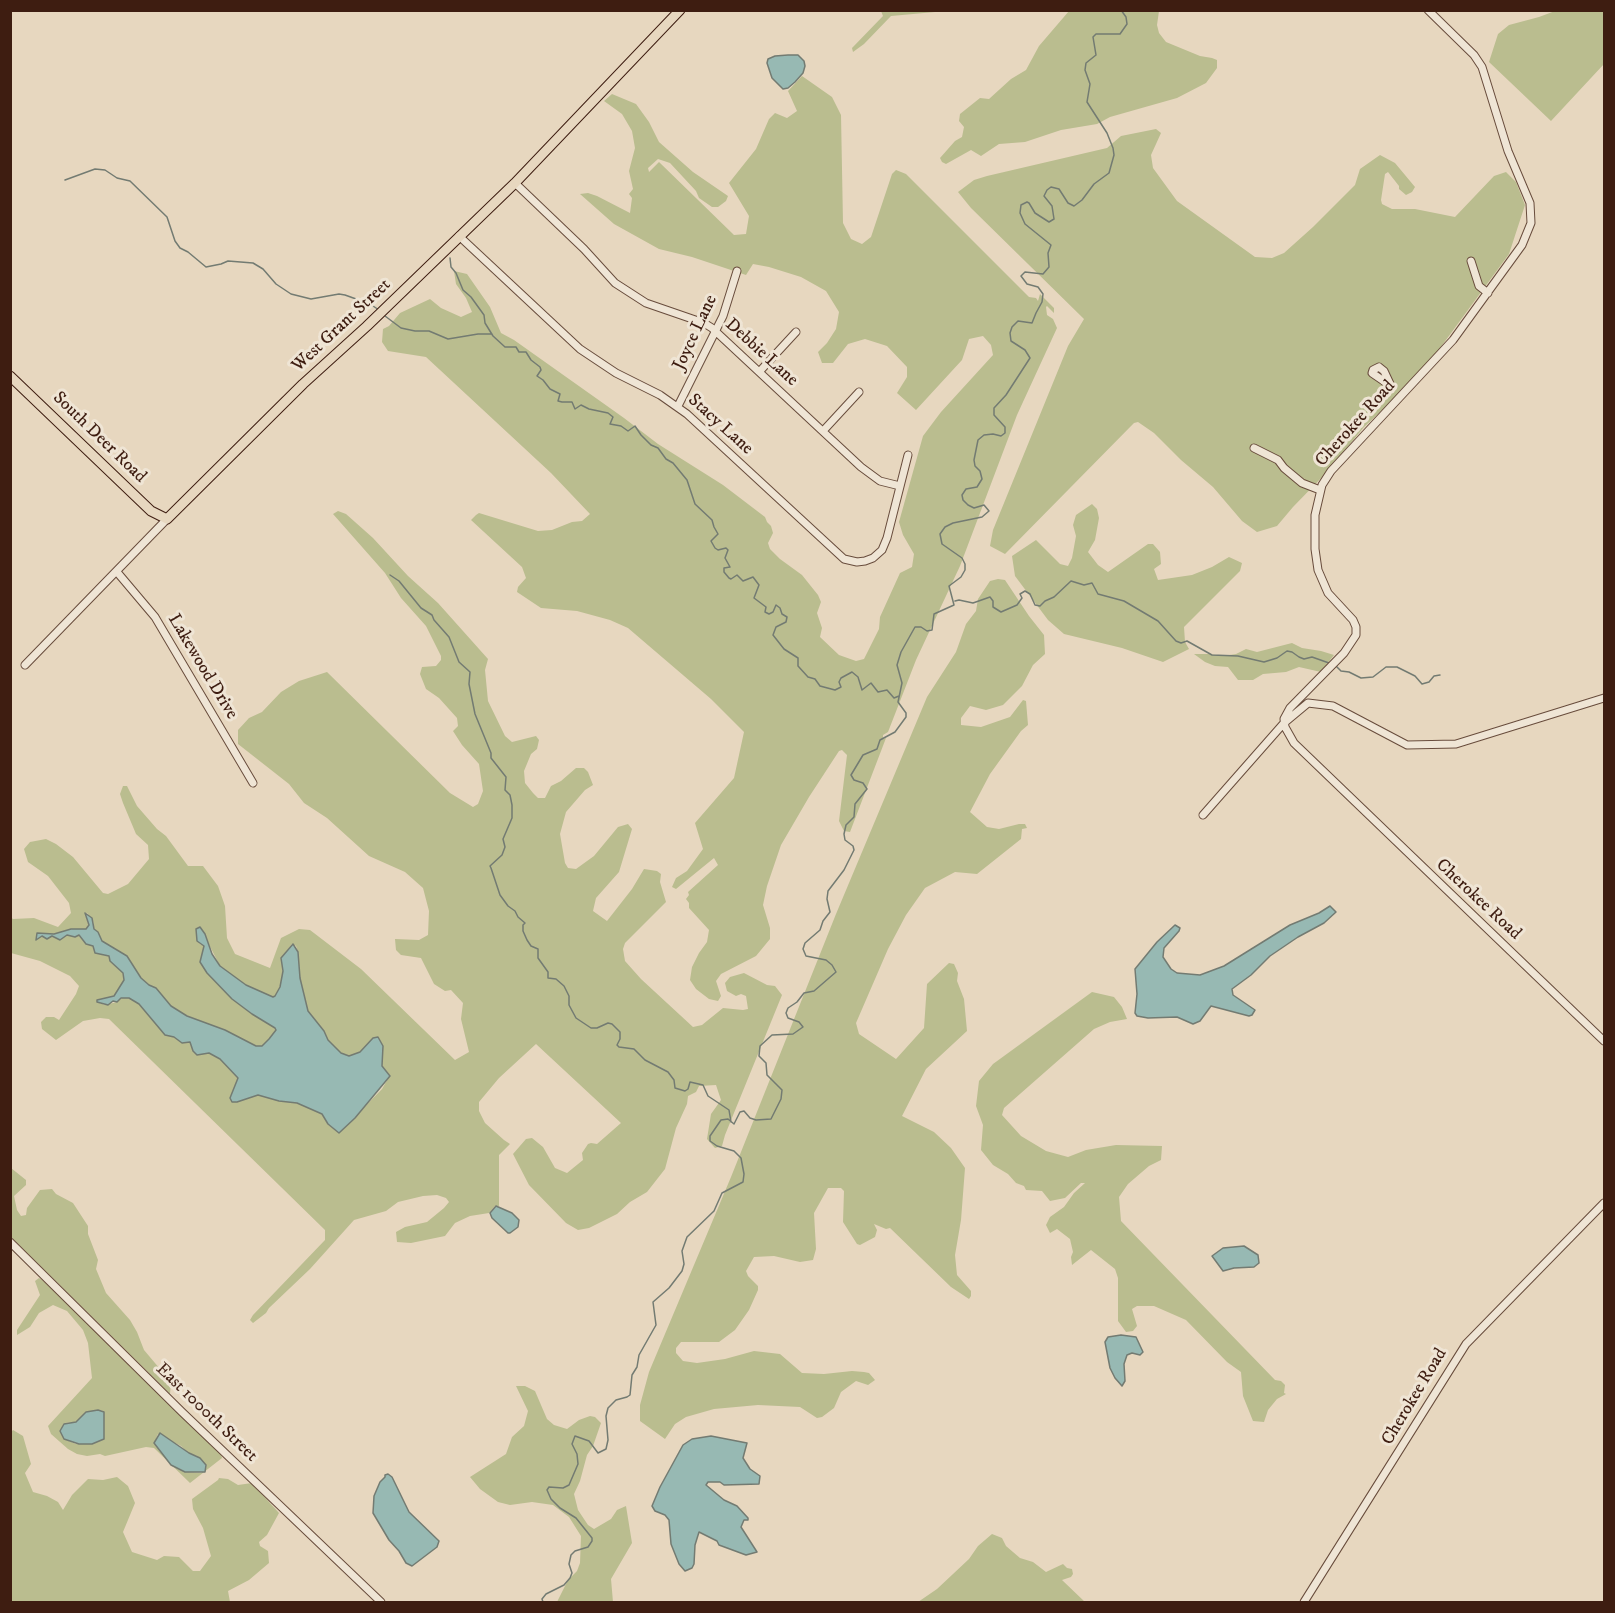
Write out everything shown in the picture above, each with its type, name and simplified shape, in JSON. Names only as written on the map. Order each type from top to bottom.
[{"type":"main road","name":"West Grant Street","points":[[167,519],[303,384],[368,326],[514,183],[680,10]]},
{"type":"main road","name":"South Deer Road","points":[[10,376],[151,511],[167,519]]},
{"type":"street","name":"Cherokee Road","points":[[1428,10],[1474,55],[1482,67],[1508,151],[1530,203],[1531,223],[1527,237],[1453,340],[1331,471],[1320,490],[1315,521],[1318,570],[1328,593],[1353,620],[1356,635],[1344,653],[1290,708],[1284,723],[1294,743],[1605,1041]]},
{"type":"street","name":"Debbie Lane","points":[[514,183],[584,249],[605,274],[621,288],[646,303],[704,323],[716,331],[867,472],[880,481],[900,486]]},
{"type":"street","name":"Stacy Lane","points":[[459,236],[580,349],[616,373],[651,389],[678,406],[836,554],[849,561],[873,558],[882,550],[908,455]]},
{"type":"street","points":[[1471,261],[1479,286],[1488,293]]},
{"type":"street","name":"Joyce Lane","points":[[678,406],[716,331],[728,303],[737,270]]},
{"type":"street","points":[[760,371],[796,332]]},
{"type":"street","points":[[1391,386],[1403,395]]},
{"type":"street","points":[[823,431],[859,392]]},
{"type":"street","points":[[1254,448],[1278,459],[1284,468],[1302,483],[1320,490]]},
{"type":"street","name":"West Grant Street","points":[[25,665],[167,519]]},
{"type":"street","name":"Lakewood Drive","points":[[117,572],[155,617],[253,783]]},
{"type":"street","points":[[1203,815],[1284,723],[1308,704],[1333,706],[1407,745],[1456,744],[1605,698]]},
{"type":"street","name":"Cherokee Road","points":[[1304,1602],[1466,1344],[1605,1203]]},
{"type":"street","name":"East 1000th Street","points":[[10,1242],[206,1435],[381,1602]]},
{"type":"green space","points":[[881,10],[946,11],[891,16],[853,52],[852,48],[883,16]]},
{"type":"green space","points":[[1069,11],[1159,11],[1157,25],[1159,33],[1166,42],[1200,56],[1217,60],[1217,68],[1206,83],[1177,98],[1110,117],[1097,124],[1061,130],[1025,142],[999,144],[981,156],[971,150],[946,164],[942,162],[940,158],[955,141],[962,137],[964,127],[959,121],[960,114],[980,98],[989,99],[1011,79],[1026,70],[1039,46]]},
{"type":"green space","points":[[1555,11],[1604,11],[1604,64],[1551,121],[1489,62],[1498,34],[1509,25]]},
{"type":"green space","points":[[802,76],[832,97],[841,115],[843,223],[851,239],[862,244],[871,237],[892,174],[896,170],[906,174],[1029,297],[1036,298],[1038,301],[1040,294],[1054,308],[1054,313],[1046,307],[1047,315],[1053,319],[1057,328],[1017,415],[960,566],[916,660],[888,732],[883,735],[883,739],[886,738],[850,832],[844,831],[839,821],[847,755],[842,750],[839,751],[809,797],[781,845],[763,905],[770,928],[770,939],[756,956],[721,974],[716,981],[721,996],[718,1001],[709,999],[696,989],[690,980],[692,967],[707,942],[709,930],[689,908],[686,899],[688,892],[718,865],[714,858],[676,889],[672,887],[676,878],[687,871],[703,849],[695,823],[734,778],[744,732],[711,699],[628,628],[610,620],[577,611],[541,608],[517,592],[518,587],[526,578],[522,567],[471,520],[479,513],[538,531],[552,530],[572,522],[582,521],[590,514],[551,473],[426,357],[388,351],[382,342],[383,329],[389,326],[400,313],[430,299],[441,308],[461,317],[472,312],[456,284],[454,271],[467,274],[490,307],[501,333],[658,444],[723,485],[765,517],[773,533],[768,543],[770,549],[802,575],[818,595],[821,602],[817,613],[822,628],[820,637],[839,655],[856,661],[864,659],[879,629],[880,617],[900,573],[912,567],[914,554],[903,535],[899,522],[923,436],[941,412],[993,355],[991,345],[983,336],[969,339],[962,360],[916,410],[897,393],[907,377],[907,367],[887,346],[865,339],[848,344],[833,363],[822,363],[818,352],[836,329],[839,312],[826,291],[801,277],[769,267],[753,264],[746,275],[659,249],[614,224],[580,194],[588,193],[597,196],[630,213],[632,198],[629,194],[633,189],[629,171],[635,148],[632,131],[622,114],[604,101],[612,94],[636,104],[649,122],[659,142],[693,172],[728,196],[726,201],[718,207],[712,207],[699,198],[696,191],[670,163],[658,159],[648,168],[649,172],[659,162],[734,235],[746,234],[749,216],[729,183],[756,149],[769,119],[775,113],[787,118],[797,111],[788,91]]},
{"type":"green space","points":[[1156,129],[1161,133],[1151,155],[1153,168],[1177,201],[1255,257],[1272,258],[1284,253],[1355,185],[1360,169],[1380,155],[1395,163],[1415,187],[1406,195],[1399,189],[1388,172],[1385,174],[1381,200],[1382,204],[1392,209],[1415,209],[1455,217],[1494,176],[1506,172],[1516,182],[1525,205],[1509,254],[1421,374],[1364,427],[1328,471],[1277,526],[1257,532],[1242,521],[1213,487],[1154,433],[1138,422],[1134,423],[1005,554],[990,546],[993,530],[1068,346],[1084,319],[971,208],[958,192],[974,180],[1107,148],[1121,136]]},
{"type":"green space","points":[[1092,504],[1097,509],[1099,518],[1095,540],[1088,552],[1098,565],[1108,572],[1148,544],[1153,544],[1160,552],[1161,564],[1154,569],[1158,580],[1192,575],[1229,557],[1242,563],[1240,571],[1184,627],[1185,642],[1189,649],[1163,662],[1122,648],[1064,634],[1048,620],[1015,576],[1012,556],[1036,540],[1060,564],[1068,566],[1072,558],[1076,536],[1073,525],[1076,515]]},
{"type":"green space","points":[[338,511],[346,514],[373,538],[408,576],[438,603],[488,659],[485,670],[488,701],[505,736],[512,742],[536,736],[539,740],[537,749],[531,754],[524,771],[525,783],[533,793],[538,798],[545,798],[551,786],[576,768],[584,768],[588,772],[593,785],[585,790],[566,812],[560,834],[568,868],[576,869],[594,856],[618,827],[628,824],[632,829],[619,872],[596,898],[593,911],[607,921],[632,889],[644,869],[661,874],[660,882],[666,902],[625,943],[623,949],[625,961],[641,979],[693,1027],[702,1025],[723,1008],[748,1009],[746,996],[741,994],[736,996],[727,991],[725,983],[730,977],[744,973],[767,985],[775,986],[782,995],[722,1146],[715,1148],[707,1139],[711,1114],[721,1100],[716,1085],[699,1086],[696,1092],[688,1096],[687,1104],[676,1128],[665,1169],[647,1192],[630,1202],[617,1214],[589,1228],[578,1230],[566,1223],[529,1185],[513,1154],[526,1139],[532,1138],[543,1147],[555,1168],[567,1173],[583,1160],[582,1153],[588,1144],[597,1144],[621,1123],[536,1044],[499,1078],[479,1102],[479,1111],[485,1123],[510,1144],[499,1155],[499,1206],[495,1206],[489,1213],[470,1216],[455,1223],[445,1236],[411,1243],[397,1242],[396,1232],[405,1227],[427,1222],[449,1202],[446,1198],[437,1195],[423,1196],[398,1202],[386,1211],[354,1220],[310,1269],[253,1323],[250,1320],[253,1315],[325,1240],[325,1230],[109,1019],[83,1021],[56,1040],[42,1029],[41,1022],[46,1017],[59,1020],[79,986],[70,976],[40,961],[11,953],[10,917],[13,919],[34,918],[58,927],[71,913],[69,903],[48,876],[28,862],[24,849],[30,842],[46,839],[56,844],[73,857],[103,893],[108,894],[128,884],[149,859],[148,845],[136,834],[120,794],[123,786],[127,786],[137,806],[166,836],[188,866],[203,866],[218,886],[225,906],[227,938],[235,954],[270,968],[281,938],[299,929],[310,930],[361,969],[455,1060],[469,1052],[461,1019],[463,1003],[451,990],[445,991],[434,984],[421,958],[401,955],[396,950],[395,939],[419,940],[428,935],[429,911],[423,888],[405,872],[369,856],[327,818],[304,803],[289,784],[238,744],[238,730],[249,718],[262,712],[281,692],[299,681],[327,672],[450,793],[473,807],[478,804],[483,791],[479,764],[453,731],[458,726],[457,718],[439,698],[426,689],[420,674],[422,667],[436,666],[441,660],[426,626],[401,598],[385,573],[333,514]],"holes":[[[87,913],[93,920],[94,929],[102,941],[127,956],[141,978],[156,989],[171,1006],[187,1016],[222,1029],[256,1046],[262,1046],[276,1030],[232,999],[207,973],[200,962],[204,946],[196,938],[200,927],[220,966],[246,985],[273,997],[280,987],[283,971],[281,958],[292,944],[296,946],[300,978],[308,1011],[324,1031],[328,1040],[341,1053],[349,1056],[360,1052],[373,1038],[378,1037],[383,1046],[382,1066],[390,1075],[382,1089],[339,1133],[328,1124],[322,1114],[297,1103],[258,1095],[234,1102],[230,1098],[238,1078],[220,1059],[209,1053],[197,1054],[193,1051],[190,1042],[182,1043],[174,1037],[165,1035],[139,1004],[129,998],[123,997],[117,1002],[105,1005],[97,1002],[97,1000],[114,996],[124,980],[123,973],[110,961],[109,956],[95,953],[93,946],[86,944],[78,935],[52,936],[47,939],[36,936],[38,933],[54,934],[67,930],[86,929],[89,926],[85,914]]]},
{"type":"green space","points":[[1005,580],[1044,635],[1045,654],[1033,665],[1022,686],[1003,705],[986,710],[970,706],[961,718],[961,725],[981,727],[1010,717],[1023,700],[1026,701],[1028,725],[1021,731],[990,774],[970,812],[987,827],[999,829],[1025,824],[1027,828],[1022,829],[1021,839],[977,874],[955,872],[925,888],[906,915],[888,949],[856,1023],[859,1034],[896,1059],[924,1028],[927,984],[949,963],[954,964],[964,999],[967,1031],[926,1069],[902,1116],[934,1132],[951,1148],[965,1168],[961,1220],[955,1255],[957,1275],[971,1291],[971,1296],[969,1299],[951,1287],[890,1228],[886,1229],[874,1224],[877,1230],[875,1237],[860,1245],[857,1244],[843,1222],[844,1191],[841,1188],[828,1188],[814,1213],[816,1249],[813,1260],[800,1262],[774,1256],[754,1257],[746,1271],[758,1286],[758,1290],[749,1310],[735,1330],[719,1342],[681,1342],[676,1348],[676,1353],[683,1361],[697,1363],[725,1359],[754,1351],[780,1354],[802,1373],[864,1372],[869,1373],[875,1380],[868,1385],[856,1381],[841,1392],[834,1408],[822,1417],[817,1418],[800,1407],[758,1405],[714,1409],[686,1417],[675,1424],[665,1439],[640,1421],[640,1405],[649,1372],[927,697],[956,652],[966,624],[976,611],[978,599],[990,581]]},
{"type":"green space","points":[[1292,643],[1302,648],[1334,655],[1321,672],[1299,667],[1286,672],[1263,674],[1253,680],[1238,680],[1228,667],[1215,666],[1194,654],[1223,656],[1236,654],[1246,649],[1257,652]]},
{"type":"green space","points":[[1092,992],[1114,997],[1122,1007],[1127,1019],[1110,1022],[1094,1029],[1004,1108],[1002,1115],[1021,1136],[1046,1151],[1068,1157],[1086,1150],[1116,1145],[1162,1146],[1161,1160],[1149,1166],[1128,1184],[1119,1197],[1121,1221],[1275,1380],[1285,1385],[1284,1393],[1286,1394],[1277,1399],[1268,1410],[1264,1422],[1253,1421],[1243,1396],[1241,1372],[1227,1362],[1186,1320],[1154,1306],[1137,1306],[1132,1309],[1137,1326],[1133,1331],[1126,1332],[1118,1321],[1118,1278],[1115,1269],[1091,1250],[1072,1265],[1073,1252],[1070,1239],[1057,1229],[1050,1233],[1046,1225],[1050,1217],[1064,1207],[1085,1183],[1081,1183],[1065,1198],[1050,1201],[1042,1191],[1026,1190],[1024,1186],[1016,1183],[1008,1174],[993,1165],[981,1150],[983,1125],[976,1106],[979,1081],[993,1064]]},
{"type":"green space","points":[[11,1168],[26,1180],[26,1185],[14,1196],[21,1216],[26,1215],[27,1208],[40,1190],[52,1189],[56,1194],[73,1203],[88,1226],[88,1234],[98,1260],[96,1269],[106,1293],[130,1320],[144,1350],[171,1382],[170,1394],[11,1237]]},
{"type":"green space","points":[[39,1278],[51,1286],[221,1454],[222,1458],[190,1483],[154,1448],[146,1447],[105,1456],[100,1454],[87,1456],[68,1449],[51,1434],[48,1426],[92,1378],[88,1343],[83,1330],[67,1311],[53,1305],[39,1313],[30,1327],[17,1335],[17,1330],[40,1295],[35,1281]],"holes":[[[103,1411],[104,1439],[94,1443],[76,1444],[64,1439],[65,1423],[76,1422],[86,1412]],[[158,1434],[181,1446],[188,1453],[197,1456],[202,1473],[185,1472],[177,1467],[154,1443]]]},
{"type":"green space","points":[[516,1386],[525,1386],[535,1391],[547,1419],[554,1425],[567,1429],[579,1420],[590,1416],[595,1417],[601,1423],[574,1494],[578,1510],[588,1525],[594,1529],[611,1519],[617,1510],[626,1506],[632,1543],[611,1579],[613,1602],[557,1602],[580,1563],[581,1536],[569,1517],[553,1505],[532,1502],[510,1505],[498,1502],[480,1489],[470,1477],[506,1454],[512,1437],[524,1426],[528,1411]]},
{"type":"green space","points":[[13,1430],[23,1436],[31,1464],[25,1473],[33,1492],[58,1502],[63,1510],[72,1495],[88,1479],[103,1480],[117,1477],[128,1486],[135,1503],[123,1532],[132,1552],[157,1560],[164,1556],[179,1557],[193,1571],[200,1571],[211,1556],[203,1528],[193,1509],[192,1499],[219,1478],[228,1479],[238,1485],[252,1483],[279,1513],[267,1535],[259,1542],[260,1546],[268,1551],[269,1563],[249,1580],[228,1591],[230,1602],[11,1602],[10,1433]]},
{"type":"green space","points":[[992,1534],[1002,1538],[1006,1546],[1020,1558],[1033,1562],[1046,1572],[1063,1564],[1072,1569],[1071,1577],[1062,1580],[1085,1602],[918,1602],[937,1589]]},
{"type":"water","points":[[798,55],[804,61],[803,73],[788,88],[783,89],[772,78],[767,63],[768,59],[775,56]]},
{"type":"water","points":[[1330,906],[1336,912],[1324,923],[1270,956],[1251,975],[1232,989],[1233,995],[1255,1010],[1252,1015],[1211,1006],[1200,1021],[1193,1024],[1177,1017],[1148,1018],[1137,1016],[1135,1013],[1137,994],[1135,969],[1157,942],[1175,925],[1180,928],[1179,931],[1164,948],[1163,957],[1171,969],[1177,973],[1200,975],[1224,966],[1290,925]]},
{"type":"water","points":[[85,913],[92,918],[94,929],[102,941],[127,956],[141,978],[156,988],[171,1006],[187,1016],[225,1030],[256,1046],[262,1046],[276,1030],[275,1028],[232,999],[207,973],[200,962],[204,946],[197,941],[196,929],[200,927],[205,934],[212,954],[220,966],[246,985],[273,997],[280,987],[283,971],[281,958],[293,944],[298,952],[300,978],[308,1011],[324,1031],[328,1040],[341,1053],[349,1056],[360,1052],[373,1038],[378,1037],[383,1046],[382,1066],[390,1076],[355,1118],[339,1133],[328,1124],[322,1114],[297,1103],[258,1095],[232,1102],[230,1098],[238,1078],[220,1059],[209,1053],[197,1055],[190,1042],[182,1043],[174,1037],[165,1035],[139,1004],[129,998],[121,998],[108,1005],[97,1002],[97,1000],[114,996],[124,980],[123,973],[110,961],[109,956],[95,953],[93,946],[86,944],[79,935],[75,937],[67,935],[60,940],[52,936],[47,939],[42,936],[36,940],[37,933],[54,934],[71,929],[86,929],[89,925]]},
{"type":"water","points":[[496,1206],[512,1213],[519,1220],[518,1227],[510,1233],[492,1218],[490,1213]]},
{"type":"water","points":[[1244,1246],[1258,1255],[1259,1263],[1254,1267],[1223,1271],[1212,1256],[1223,1248]]},
{"type":"water","points":[[1121,1335],[1136,1337],[1143,1352],[1140,1355],[1132,1353],[1127,1355],[1124,1364],[1125,1381],[1122,1386],[1110,1368],[1105,1342],[1108,1337]]},
{"type":"water","points":[[98,1410],[104,1412],[104,1439],[92,1444],[79,1444],[64,1439],[60,1431],[64,1424],[76,1422],[86,1412]]},
{"type":"water","points":[[160,1433],[200,1458],[206,1465],[205,1472],[185,1472],[171,1465],[154,1443]]},
{"type":"water","points":[[711,1436],[747,1443],[743,1458],[750,1469],[760,1476],[759,1484],[724,1485],[720,1482],[708,1482],[706,1485],[724,1500],[737,1506],[748,1518],[744,1520],[741,1527],[757,1552],[746,1555],[719,1545],[717,1541],[699,1532],[695,1545],[694,1564],[692,1568],[685,1571],[679,1564],[671,1544],[669,1520],[665,1515],[655,1511],[652,1506],[683,1445],[692,1439]]},
{"type":"water","points":[[388,1474],[392,1477],[409,1512],[439,1541],[437,1547],[412,1566],[406,1563],[389,1540],[373,1513],[374,1496],[380,1482]]},
{"type":"waterway","points":[[543,1602],[542,1599],[546,1594],[564,1585],[570,1578],[571,1555],[575,1551],[588,1547],[592,1541],[576,1518],[560,1508],[551,1499],[547,1490],[549,1487],[563,1488],[569,1485],[578,1464],[577,1454],[572,1444],[575,1436],[589,1441],[598,1453],[606,1449],[608,1408],[616,1400],[630,1395],[632,1375],[637,1367],[639,1355],[656,1325],[653,1302],[669,1288],[682,1271],[684,1264],[682,1251],[687,1237],[714,1211],[722,1193],[743,1182],[741,1158],[734,1151],[717,1146],[710,1141],[710,1136],[721,1120],[728,1119],[734,1124],[740,1112],[744,1111],[750,1118],[756,1120],[771,1119],[781,1099],[782,1090],[767,1075],[766,1063],[759,1056],[760,1046],[772,1035],[793,1034],[803,1027],[799,1022],[788,1018],[786,1013],[788,1008],[804,993],[814,991],[836,972],[826,960],[806,956],[803,949],[805,943],[820,930],[830,912],[828,891],[844,870],[854,850],[853,846],[845,840],[844,834],[846,825],[854,817],[855,804],[867,789],[863,783],[854,780],[851,775],[863,755],[877,749],[880,740],[895,732],[906,717],[906,713],[898,702],[902,683],[897,665],[901,652],[915,627],[921,627],[927,631],[932,630],[934,614],[954,605],[949,586],[961,577],[965,564],[962,558],[942,544],[940,534],[945,527],[953,523],[982,517],[989,511],[984,505],[974,508],[968,505],[962,495],[966,489],[977,487],[982,479],[974,460],[978,440],[984,435],[1001,436],[1005,433],[1005,427],[994,415],[994,408],[1006,395],[1030,358],[1025,350],[1011,341],[1010,333],[1018,321],[1032,323],[1042,302],[1043,294],[1038,287],[1027,284],[1021,276],[1025,272],[1043,274],[1049,267],[1048,253],[1051,245],[1025,224],[1020,213],[1021,205],[1029,203],[1035,213],[1049,222],[1054,219],[1052,206],[1044,196],[1047,190],[1051,187],[1059,189],[1068,203],[1074,206],[1082,200],[1094,184],[1109,173],[1114,155],[1113,148],[1107,133],[1087,102],[1090,84],[1085,70],[1086,63],[1096,55],[1093,37],[1096,34],[1120,34],[1127,24],[1126,17],[1121,10]]},
{"type":"waterway","points":[[65,180],[95,169],[105,170],[117,178],[130,181],[167,217],[175,241],[180,248],[206,267],[228,261],[253,263],[291,294],[311,299],[345,295],[370,304],[379,310]]},
{"type":"waterway","points":[[450,258],[451,267],[463,290],[484,315],[485,323],[493,336],[505,347],[516,347],[519,352],[526,352],[531,360],[540,367],[541,370],[537,376],[550,389],[560,394],[558,401],[572,402],[575,409],[581,405],[608,413],[613,417],[610,424],[621,426],[628,431],[635,426],[651,445],[658,448],[666,459],[673,463],[687,480],[695,504],[712,520],[718,534],[711,541],[715,548],[728,550],[725,558],[730,567],[724,568],[724,572],[731,579],[737,575],[743,581],[753,577],[759,585],[754,598],[766,607],[765,612],[769,614],[773,612],[776,605],[780,608],[782,614],[787,617],[786,622],[776,627],[773,635],[784,649],[798,658],[798,666],[808,677],[815,679],[820,686],[835,690],[841,687],[839,682],[841,678],[852,672],[858,677],[862,690],[871,683],[878,692],[887,690],[894,698],[899,696]]},
{"type":"waterway","points":[[385,316],[401,328],[429,331],[448,339],[492,334]]},
{"type":"waterway","points":[[390,575],[399,581],[421,608],[432,615],[449,637],[459,662],[470,672],[469,684],[475,714],[491,758],[506,777],[505,790],[510,795],[512,805],[512,818],[503,839],[505,847],[502,855],[490,866],[500,895],[525,923],[523,931],[531,946],[538,949],[538,958],[548,972],[548,978],[556,979],[564,986],[569,996],[569,1005],[576,1018],[591,1028],[612,1024],[620,1032],[617,1045],[634,1049],[645,1060],[668,1072],[674,1080],[675,1088],[685,1091],[690,1082],[703,1085],[708,1096],[729,1110],[731,1122]]},
{"type":"waterway","points":[[955,601],[973,603],[990,597],[993,607],[1001,612],[1017,605],[1022,598],[1020,594],[1025,591],[1030,594],[1035,605],[1040,606],[1071,581],[1084,585],[1092,583],[1098,594],[1124,601],[1158,621],[1176,641],[1181,643],[1187,641],[1212,655],[1238,656],[1264,662],[1277,658],[1287,651],[1304,659],[1312,657],[1329,663]]},
{"type":"waterway","points":[[1336,666],[1341,671],[1361,678],[1373,677],[1386,667],[1397,667],[1415,676],[1422,684],[1440,675]]}]
